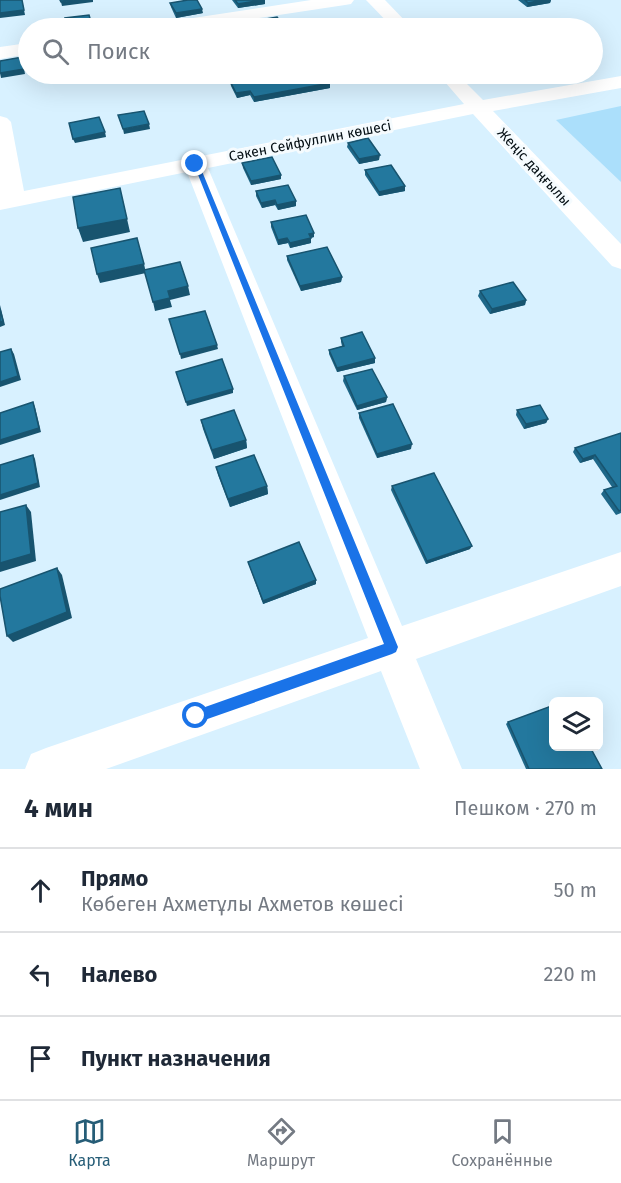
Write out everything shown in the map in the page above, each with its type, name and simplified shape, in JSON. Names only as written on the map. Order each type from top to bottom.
[{"type":"street","points":[[226,18],[345,0]]},
{"type":"street","points":[[375,0],[393,18]]},
{"type":"street","points":[[0,53],[18,50]]},
{"type":"street","name":"Сәкен Сейфуллин көшесі","points":[[7,202],[479,107],[621,82]]},
{"type":"street","name":"Жеңіс даңғылы","points":[[457,84],[621,260]]},
{"type":"street","points":[[0,122],[7,202]]},
{"type":"street","points":[[195,164],[441,769]]},
{"type":"street","points":[[46,769],[392,647],[618,576]]},
{"type":"shaded area","points":[[621,106],[621,182],[556,120]]},
{"type":"building","points":[[0,0],[22,0],[24,10],[0,13]]},
{"type":"building","points":[[197,0],[202,9],[176,13],[170,3]]},
{"type":"building","points":[[235,0],[262,0],[238,4]]},
{"type":"building","points":[[525,0],[542,0],[528,3]]},
{"type":"building","points":[[89,15],[90,18],[65,18]]},
{"type":"building","points":[[18,58],[18,70],[0,73],[0,61]]},
{"type":"building","points":[[232,84],[325,84],[254,97],[250,91],[236,93]]},
{"type":"building","points":[[144,111],[149,124],[123,129],[118,115]]},
{"type":"building","points":[[99,117],[105,132],[73,139],[69,123]]},
{"type":"building","points":[[368,138],[380,155],[359,159],[348,143]]},
{"type":"building","points":[[272,157],[281,175],[251,181],[242,163]]},
{"type":"building","points":[[391,165],[405,186],[379,192],[365,170]]},
{"type":"building","points":[[288,185],[296,201],[277,205],[275,200],[261,203],[256,191]]},
{"type":"building","points":[[120,188],[127,219],[78,228],[73,197]]},
{"type":"building","points":[[306,215],[314,233],[309,234],[311,238],[290,243],[287,238],[278,240],[271,222]]},
{"type":"building","points":[[137,238],[144,264],[97,274],[91,248]]},
{"type":"building","points":[[327,247],[342,277],[300,286],[287,256]]},
{"type":"building","points":[[180,262],[188,286],[168,291],[170,298],[153,302],[144,270]]},
{"type":"building","points":[[513,282],[526,300],[492,309],[480,291]]},
{"type":"building","points":[[205,311],[217,345],[180,354],[169,319]]},
{"type":"building","points":[[362,332],[375,358],[337,368],[329,350],[344,346],[341,338]]},
{"type":"building","points":[[11,349],[18,376],[0,382],[0,352]]},
{"type":"building","points":[[222,359],[233,389],[186,402],[176,372]]},
{"type":"building","points":[[372,369],[387,397],[357,406],[344,376]]},
{"type":"building","points":[[33,402],[39,428],[0,440],[0,413]]},
{"type":"building","points":[[393,404],[412,444],[377,454],[359,413]]},
{"type":"building","points":[[540,405],[548,419],[526,424],[517,410]]},
{"type":"building","points":[[234,410],[246,440],[212,450],[201,420]]},
{"type":"building","points":[[621,433],[621,510],[619,511],[604,490],[617,486],[595,455],[583,459],[575,448]]},
{"type":"building","points":[[33,455],[38,483],[0,495],[0,465]]},
{"type":"building","points":[[254,455],[267,486],[228,499],[216,467]]},
{"type":"building","points":[[434,473],[472,546],[427,561],[392,486]]},
{"type":"building","points":[[26,505],[31,554],[0,563],[0,512]]},
{"type":"building","points":[[299,542],[316,580],[263,601],[248,562]]},
{"type":"building","points":[[57,568],[67,612],[7,636],[0,589]]},
{"type":"building","points":[[549,707],[549,751],[592,751],[602,769],[529,769],[508,722]]},
{"type":"route","points":[[195,164],[392,647],[196,716]]}]
